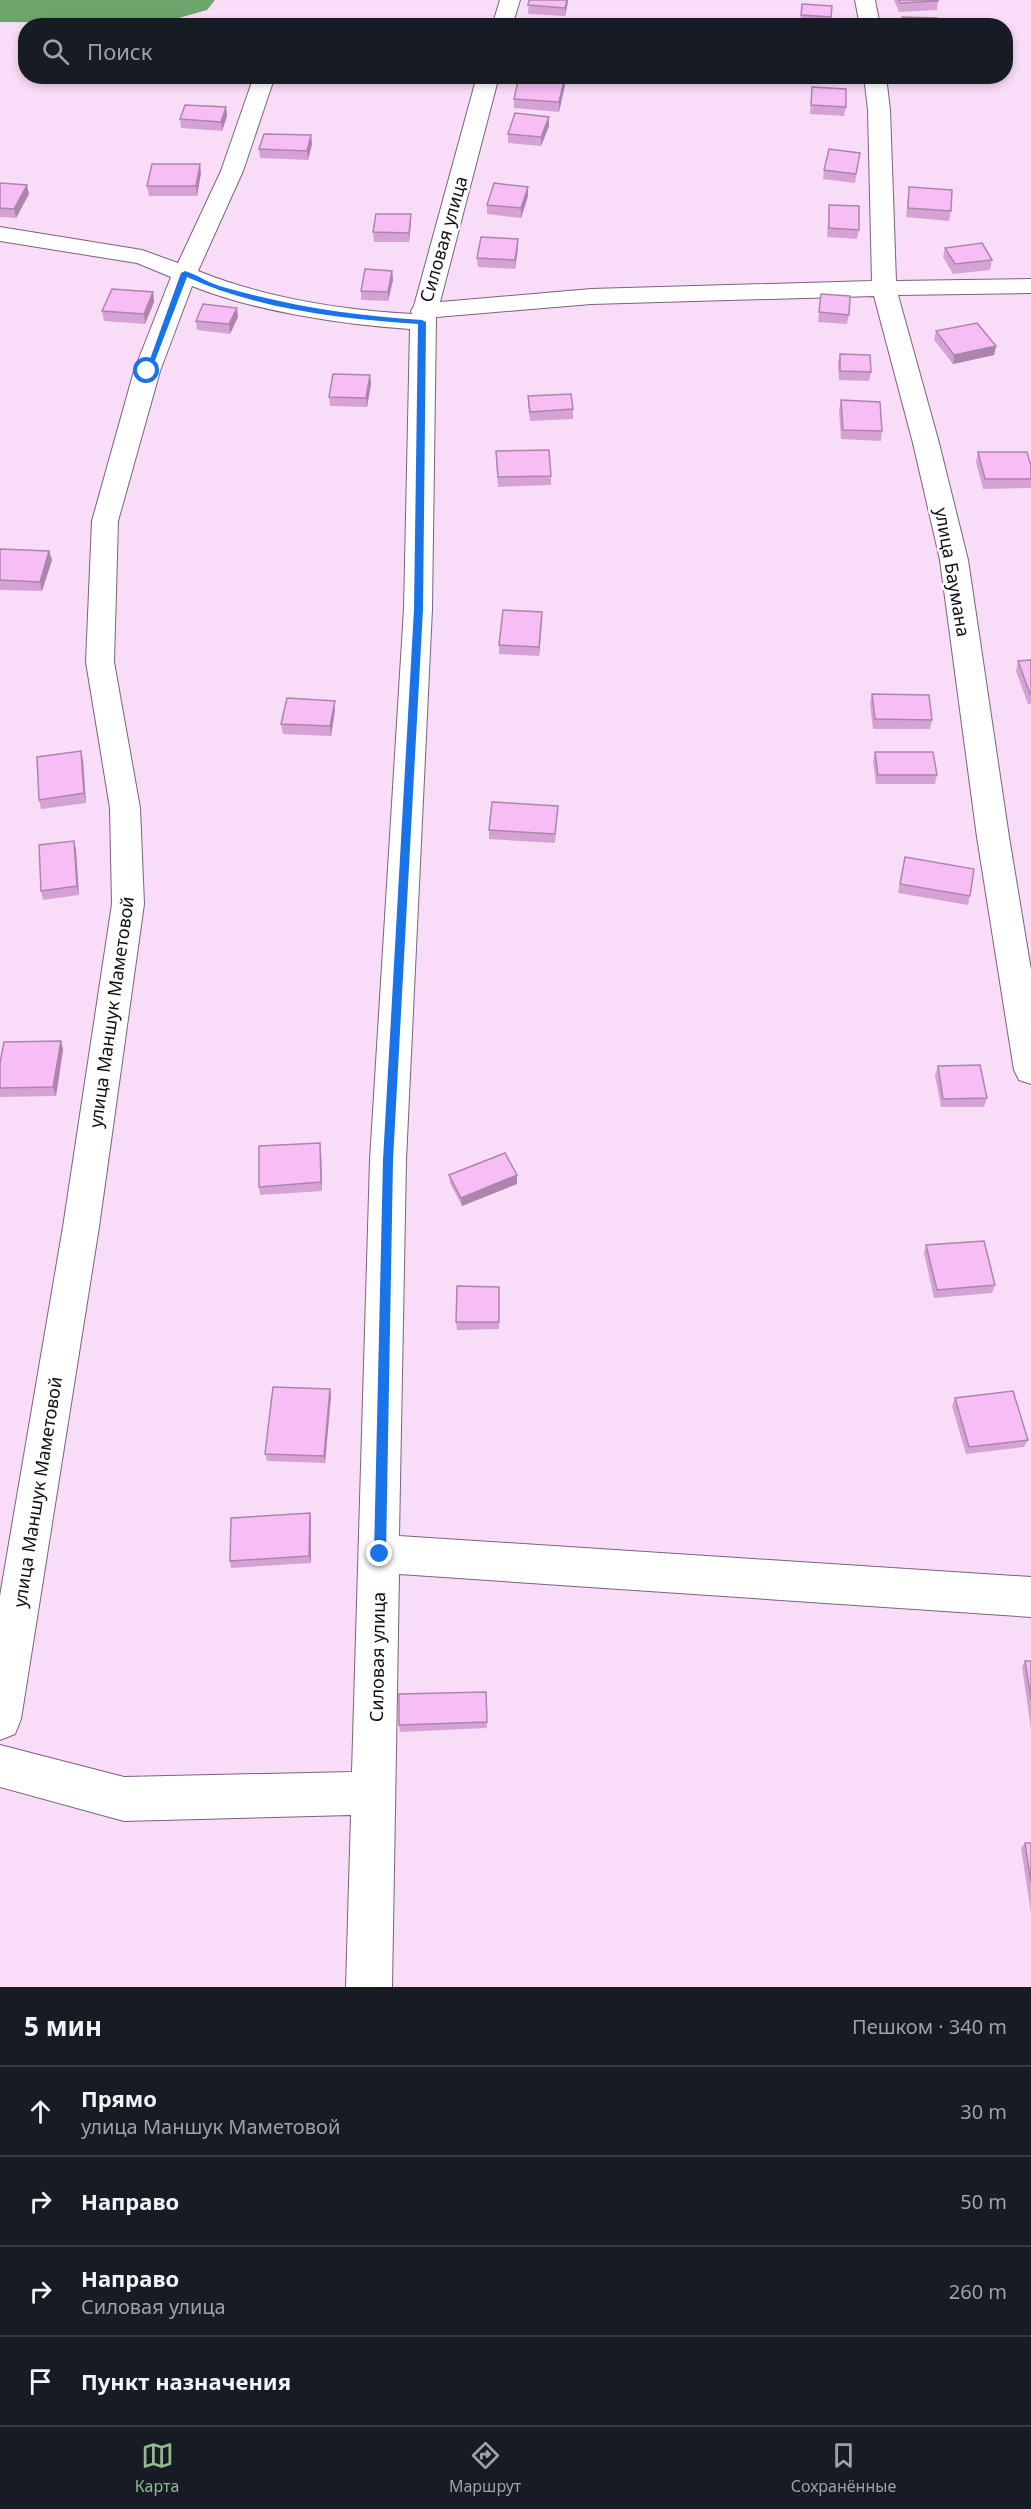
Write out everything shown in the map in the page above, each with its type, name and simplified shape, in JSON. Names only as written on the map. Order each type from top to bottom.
[{"type":"street","points":[[504,18],[510,0]]},
{"type":"street","points":[[865,0],[868,18]]},
{"type":"street","name":"улица Маншук Маметовой","points":[[0,1719],[81,1227],[128,904],[125,808],[100,662],[105,521],[147,371],[185,273],[232,171],[262,84]]},
{"type":"street","name":"Силовая улица","points":[[369,1987],[388,1160],[418,609],[423,316],[486,84]]},
{"type":"street","name":"улица Баумана","points":[[876,84],[879,110],[884,286],[926,443],[954,560],[993,837],[1031,1070]]},
{"type":"street","points":[[0,234],[142,257],[218,288],[292,306],[370,319],[423,316],[543,299],[884,286],[1031,286]]},
{"type":"street","points":[[380,1554],[1031,1597]]},
{"type":"street","points":[[0,1766],[124,1799],[374,1793]]},
{"type":"building","points":[[529,0],[567,0],[565,8],[528,5]]},
{"type":"building","points":[[899,0],[938,0],[938,1],[900,3]]},
{"type":"building","points":[[802,4],[832,6],[831,17],[801,15]]},
{"type":"building","points":[[517,84],[563,84],[559,102],[514,99]]},
{"type":"building","points":[[812,87],[846,89],[846,107],[811,105]]},
{"type":"building","points":[[185,105],[226,107],[221,122],[180,119]]},
{"type":"building","points":[[515,113],[549,117],[541,137],[508,134]]},
{"type":"building","points":[[264,134],[311,135],[307,151],[259,149]]},
{"type":"building","points":[[829,149],[860,153],[856,174],[824,170]]},
{"type":"building","points":[[152,164],[200,164],[196,186],[147,186]]},
{"type":"building","points":[[0,183],[27,185],[14,209],[0,208]]},
{"type":"building","points":[[494,183],[528,187],[521,208],[487,205]]},
{"type":"building","points":[[909,187],[952,190],[951,211],[908,208]]},
{"type":"building","points":[[829,205],[859,206],[859,230],[829,228]]},
{"type":"building","points":[[376,214],[411,214],[409,233],[373,232]]},
{"type":"building","points":[[481,237],[518,239],[515,260],[477,258]]},
{"type":"building","points":[[982,243],[992,260],[955,264],[945,248]]},
{"type":"building","points":[[365,269],[392,271],[388,292],[361,291]]},
{"type":"building","points":[[112,289],[153,292],[144,314],[102,311]]},
{"type":"building","points":[[821,294],[850,296],[849,315],[819,312]]},
{"type":"building","points":[[203,304],[237,308],[229,324],[196,321]]},
{"type":"building","points":[[977,323],[996,346],[954,355],[936,331]]},
{"type":"building","points":[[840,354],[870,355],[871,372],[840,371]]},
{"type":"building","points":[[333,374],[370,375],[366,398],[329,397]]},
{"type":"building","points":[[571,394],[573,409],[530,412],[528,396]]},
{"type":"building","points":[[841,400],[880,402],[882,431],[843,430]]},
{"type":"building","points":[[549,450],[551,476],[498,477],[496,451]]},
{"type":"building","points":[[978,452],[1027,452],[1031,466],[1031,479],[985,479]]},
{"type":"building","points":[[0,549],[49,551],[40,582],[0,580]]},
{"type":"building","points":[[503,610],[542,612],[539,647],[499,645]]},
{"type":"building","points":[[1031,660],[1031,694],[1030,694],[1018,661]]},
{"type":"building","points":[[872,694],[929,695],[932,720],[875,719]]},
{"type":"building","points":[[287,698],[335,701],[330,726],[281,724]]},
{"type":"building","points":[[81,751],[84,793],[39,800],[37,757]]},
{"type":"building","points":[[875,752],[933,752],[937,775],[878,775]]},
{"type":"building","points":[[492,802],[558,806],[555,834],[489,830]]},
{"type":"building","points":[[74,841],[77,886],[41,891],[39,845]]},
{"type":"building","points":[[905,857],[974,869],[970,896],[900,884]]},
{"type":"building","points":[[61,1041],[53,1087],[0,1088],[0,1063],[4,1042]]},
{"type":"building","points":[[980,1065],[987,1098],[943,1099],[938,1066]]},
{"type":"building","points":[[320,1143],[321,1182],[259,1187],[259,1146]]},
{"type":"building","points":[[505,1153],[517,1175],[461,1198],[449,1175]]},
{"type":"building","points":[[984,1241],[995,1285],[937,1290],[926,1245]]},
{"type":"building","points":[[457,1286],[499,1287],[499,1322],[456,1322]]},
{"type":"building","points":[[273,1387],[330,1389],[324,1456],[265,1454]]},
{"type":"building","points":[[1013,1391],[1028,1440],[969,1447],[955,1398]]},
{"type":"building","points":[[310,1513],[309,1556],[230,1561],[231,1518]]},
{"type":"building","points":[[1025,1661],[1031,1661],[1031,1699]]},
{"type":"building","points":[[486,1692],[487,1722],[399,1725],[399,1694]]},
{"type":"building","points":[[1025,1843],[1031,1843],[1031,1883]]},
{"type":"waterway","points":[[0,7],[161,8],[190,0]]},
{"type":"route","points":[[147,371],[185,273],[218,288],[292,306],[370,319],[422,322],[418,609],[388,1160],[380,1554]]}]
